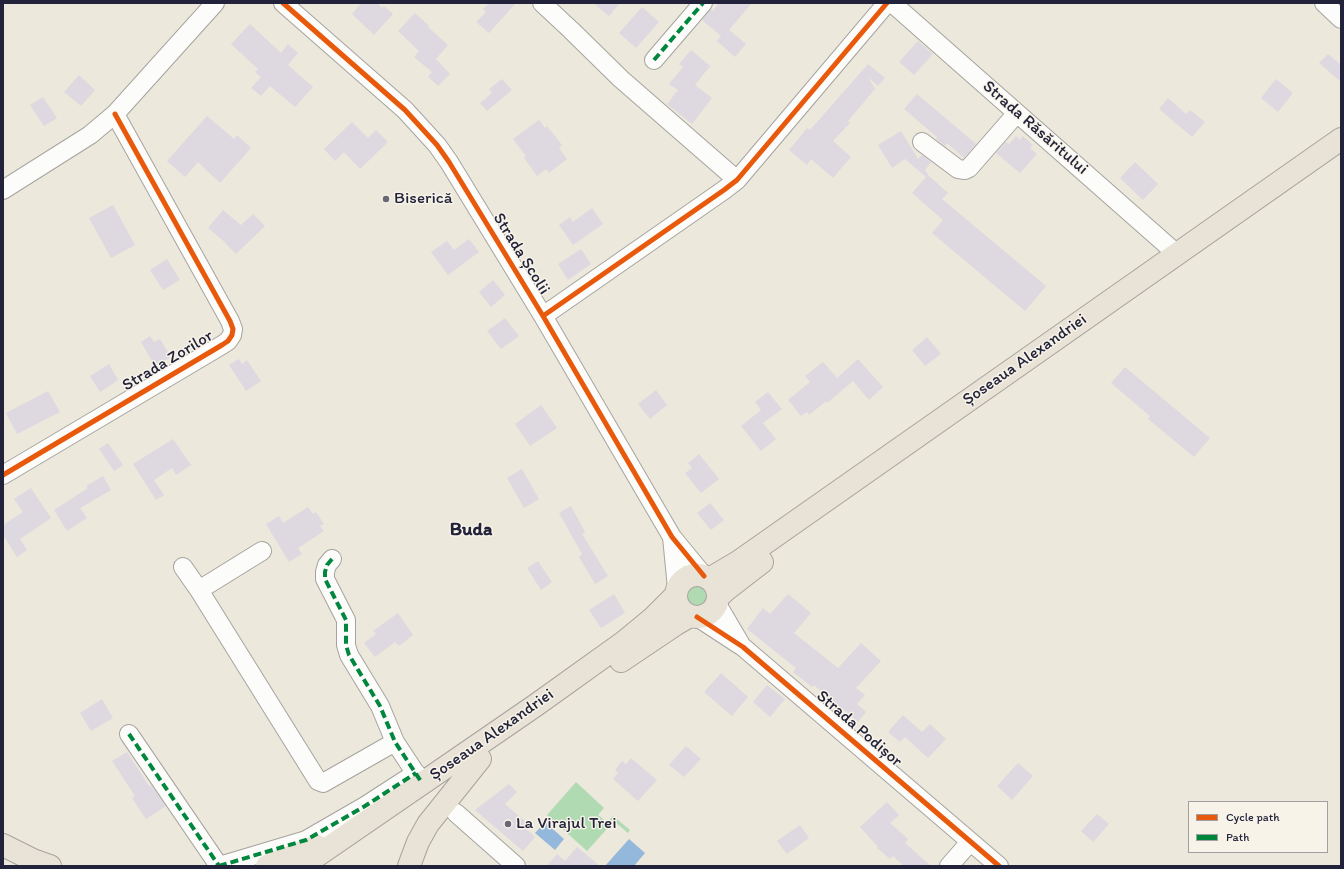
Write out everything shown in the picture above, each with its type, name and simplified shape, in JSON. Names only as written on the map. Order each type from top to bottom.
[{"type":"highway","name":"Șoseaua Alexandriei","points":[[325,866],[436,787],[480,759],[631,653],[676,624],[694,617],[709,614],[712,589],[738,562],[1341,139]]},
{"type":"highway","name":"Șoseaua Alexandriei","points":[[302,866],[350,833],[419,778],[536,705],[624,642],[657,615],[676,592],[682,581],[688,577],[696,575],[712,589],[727,589],[1341,155]]},
{"type":"highway","points":[[676,592],[677,604],[680,609],[694,617]]},
{"type":"highway","points":[[409,866],[418,842],[428,824],[480,759]]},
{"type":"highway","points":[[267,866],[350,833]]},
{"type":"highway","points":[[3,845],[50,866]]},
{"type":"street","points":[[3,190],[90,135],[115,114],[215,3]]},
{"type":"street","name":"Strada Școlii","points":[[283,3],[405,110],[449,162],[543,316],[672,537],[712,589]]},
{"type":"street","points":[[542,3],[621,79],[737,180]]},
{"type":"street","points":[[654,60],[703,3]]},
{"type":"street","points":[[543,316],[737,180],[887,3]]},
{"type":"street","name":"Strada Răsăritului","points":[[892,3],[1177,254]]},
{"type":"street","points":[[1324,3],[1341,19]]},
{"type":"street","points":[[922,142],[958,169],[965,170],[969,168],[1017,113]]},
{"type":"street","name":"Strada Zorilor","points":[[3,475],[222,345],[228,341],[232,335],[233,329],[230,321],[115,114]]},
{"type":"street","name":"Strada Școlii","points":[[672,537],[676,592]]},
{"type":"street","points":[[199,590],[262,552]]},
{"type":"street","points":[[129,734],[219,866],[306,840],[365,806],[419,778],[395,742],[380,706],[349,655],[346,645],[346,620],[325,580],[324,572],[332,559]]},
{"type":"street","points":[[183,567],[320,782],[323,783],[395,742]]},
{"type":"street","name":"Strada Podișor","points":[[712,589],[743,647]]},
{"type":"street","name":"Strada Podișor","points":[[694,617],[743,647],[999,866]]},
{"type":"street","points":[[456,813],[516,866]]},
{"type":"street","points":[[949,866],[970,842]]},
{"type":"green space","points":[[697,586],[704,589],[707,596],[704,603],[697,606],[690,603],[687,596],[690,589]]},
{"type":"green space","points":[[576,782],[604,808],[598,815],[607,822],[613,816],[630,830],[628,833],[614,821],[587,851],[547,815]]},
{"type":"water","points":[[545,822],[564,839],[555,850],[535,833]]},
{"type":"water","points":[[629,839],[645,853],[634,866],[605,866]]},
{"type":"building","points":[[361,3],[377,3],[382,8],[384,6],[393,14],[374,35],[352,14]]},
{"type":"building","points":[[489,3],[516,3],[489,33],[476,22],[486,12],[483,9]]},
{"type":"building","points":[[593,3],[620,3],[609,16]]},
{"type":"building","points":[[719,3],[752,3],[729,30],[746,44],[735,57],[717,41],[721,36],[702,20],[711,9],[713,11]]},
{"type":"building","points":[[642,7],[659,22],[636,48],[619,33]]},
{"type":"building","points":[[415,13],[448,45],[436,59],[450,74],[438,86],[428,77],[432,72],[414,57],[419,51],[398,31]]},
{"type":"building","points":[[250,24],[281,53],[288,44],[298,53],[288,65],[313,87],[295,107],[270,86],[261,96],[251,88],[261,77],[255,72],[258,69],[231,44]]},
{"type":"building","points":[[918,41],[933,54],[914,75],[899,62]]},
{"type":"building","points":[[691,50],[710,66],[695,85],[712,98],[692,124],[667,104],[678,90],[669,84],[683,67],[679,64]]},
{"type":"building","points":[[1328,54],[1341,65],[1341,82],[1319,63]]},
{"type":"building","points":[[868,64],[885,78],[878,86],[868,77],[875,89],[848,121],[850,123],[833,141],[851,157],[833,178],[811,159],[807,165],[789,150],[807,128],[810,130]]},
{"type":"building","points":[[79,75],[95,90],[81,106],[64,92]]},
{"type":"building","points":[[502,79],[512,90],[487,111],[480,103],[492,93],[489,89]]},
{"type":"building","points":[[1276,79],[1293,93],[1278,112],[1261,98]]},
{"type":"building","points":[[917,94],[976,144],[964,158],[947,143],[945,146],[936,139],[937,137],[904,109]]},
{"type":"building","points":[[43,97],[57,118],[44,126],[30,105]]},
{"type":"building","points":[[1168,98],[1186,114],[1190,110],[1205,122],[1192,137],[1159,109]]},
{"type":"building","points":[[207,116],[234,139],[237,135],[251,148],[220,183],[198,162],[185,177],[167,161]]},
{"type":"building","points":[[539,120],[545,128],[547,126],[562,145],[559,148],[567,159],[549,173],[546,169],[537,176],[524,158],[526,156],[513,139]]},
{"type":"building","points":[[352,122],[368,138],[376,130],[388,142],[360,169],[344,152],[335,161],[324,149]]},
{"type":"building","points":[[901,131],[918,159],[922,155],[931,162],[925,170],[929,176],[948,193],[942,199],[1046,286],[1025,311],[932,233],[943,220],[912,193],[926,177],[905,159],[892,168],[878,145]]},
{"type":"building","points":[[1016,136],[1020,140],[1023,136],[1033,145],[1030,148],[1037,154],[1020,173],[996,153],[1006,142],[1009,144]]},
{"type":"building","points":[[1135,162],[1158,184],[1143,200],[1120,178]]},
{"type":"building","points":[[113,205],[135,245],[111,258],[89,218]]},
{"type":"building","points":[[592,208],[603,224],[573,245],[559,225],[570,217],[573,222]]},
{"type":"building","points":[[223,210],[241,225],[253,214],[265,226],[236,254],[226,243],[208,228]]},
{"type":"building","points":[[469,239],[479,252],[448,275],[431,252],[447,241],[454,250]]},
{"type":"building","points":[[581,249],[591,264],[568,280],[558,264]]},
{"type":"building","points":[[167,259],[180,280],[163,290],[150,270]]},
{"type":"building","points":[[493,280],[505,295],[491,307],[479,292]]},
{"type":"building","points":[[505,318],[519,336],[501,349],[487,331]]},
{"type":"building","points":[[150,336],[154,342],[160,339],[171,357],[155,366],[141,342]]},
{"type":"building","points":[[927,337],[941,354],[925,366],[912,350]]},
{"type":"building","points":[[239,359],[242,364],[247,360],[261,381],[246,391],[229,365]]},
{"type":"building","points":[[858,359],[883,387],[869,400],[853,381],[827,403],[826,401],[809,415],[807,412],[801,416],[788,400],[810,382],[805,376],[823,362],[837,378]]},
{"type":"building","points":[[109,364],[118,380],[100,392],[90,376]]},
{"type":"building","points":[[1125,367],[1210,438],[1194,457],[1148,419],[1150,416],[1111,383]]},
{"type":"building","points":[[656,390],[667,405],[650,419],[638,404]]},
{"type":"building","points":[[48,391],[60,412],[17,434],[6,413]]},
{"type":"building","points":[[768,392],[782,409],[763,423],[776,439],[761,451],[741,426],[761,410],[755,402]]},
{"type":"building","points":[[541,405],[557,428],[530,446],[515,424]]},
{"type":"building","points":[[173,439],[191,465],[176,475],[172,468],[154,480],[164,495],[156,500],[133,464]]},
{"type":"building","points":[[108,443],[123,465],[114,471],[99,449]]},
{"type":"building","points":[[699,454],[719,479],[701,493],[685,473],[692,468],[688,463]]},
{"type":"building","points":[[522,469],[539,499],[524,508],[507,478]]},
{"type":"building","points":[[103,476],[111,490],[80,508],[87,518],[67,531],[54,510],[88,488],[86,486]]},
{"type":"building","points":[[31,488],[51,518],[20,539],[27,550],[17,557],[3,535],[3,525],[23,512],[14,499]]},
{"type":"building","points":[[710,503],[724,520],[711,530],[697,513]]},
{"type":"building","points":[[571,506],[585,532],[582,534],[608,576],[595,584],[579,557],[582,554],[559,513]]},
{"type":"building","points":[[308,507],[313,514],[316,512],[324,524],[320,526],[324,531],[298,548],[302,554],[289,562],[266,524],[279,516],[283,523]]},
{"type":"building","points":[[538,561],[552,582],[541,590],[527,568]]},
{"type":"building","points":[[614,594],[625,613],[601,628],[589,610]]},
{"type":"building","points":[[788,594],[811,613],[794,633],[838,668],[861,643],[881,661],[856,688],[865,695],[857,704],[866,712],[858,722],[814,685],[812,687],[793,672],[796,668],[747,629],[763,608],[770,614]]},
{"type":"building","points":[[398,613],[413,635],[399,646],[395,642],[375,657],[364,643],[376,634],[373,631]]},
{"type":"building","points":[[721,673],[748,697],[732,716],[704,692]]},
{"type":"building","points":[[767,685],[785,699],[770,717],[753,702]]},
{"type":"building","points":[[102,699],[113,718],[91,731],[80,713]]},
{"type":"building","points":[[903,715],[922,732],[930,724],[946,739],[928,758],[905,737],[900,742],[888,732]]},
{"type":"building","points":[[686,746],[701,759],[684,777],[669,765]]},
{"type":"building","points":[[127,752],[149,786],[151,785],[166,806],[146,819],[132,798],[135,796],[112,761]]},
{"type":"building","points":[[631,758],[657,780],[638,801],[613,779],[618,773],[615,770],[622,761],[626,764]]},
{"type":"building","points":[[1018,763],[1033,776],[1012,800],[997,786]]},
{"type":"building","name":"La Virajul Trei","points":[[509,784],[517,792],[505,804],[526,822],[523,826],[535,837],[523,851],[475,810]]},
{"type":"building","points":[[887,802],[899,815],[890,823],[908,839],[905,843],[931,866],[904,866],[893,856],[890,859],[877,848],[878,847],[860,827]]},
{"type":"building","points":[[1097,814],[1109,824],[1093,842],[1081,831]]},
{"type":"building","points":[[800,825],[809,838],[787,854],[777,841]]},
{"type":"building","points":[[577,847],[600,866],[547,866],[557,854],[565,861]]},
{"type":"marked path","points":[[654,60],[703,3]]},
{"type":"marked path","points":[[332,559],[327,565],[325,579],[346,620],[346,645],[349,655],[380,706],[395,742],[422,783]]},
{"type":"marked path","points":[[129,734],[219,866]]},
{"type":"marked path","points":[[219,866],[306,840],[365,806],[416,773]]},
{"type":"cycle path","points":[[283,3],[405,110],[437,145],[449,162],[543,316],[672,537],[704,576]]},
{"type":"cycle path","points":[[543,316],[737,180],[887,3]]},
{"type":"cycle path","points":[[3,475],[222,345],[228,341],[232,335],[233,329],[230,321],[115,114]]},
{"type":"cycle path","points":[[697,617],[743,647],[999,866]]},
{"type":"place","name":"Biserică","points":[[386,199]]},
{"type":"place","name":"La Virajul Trei","points":[[508,824]]},
{"type":"district","name":"Buda","points":[[471,530]]}]
